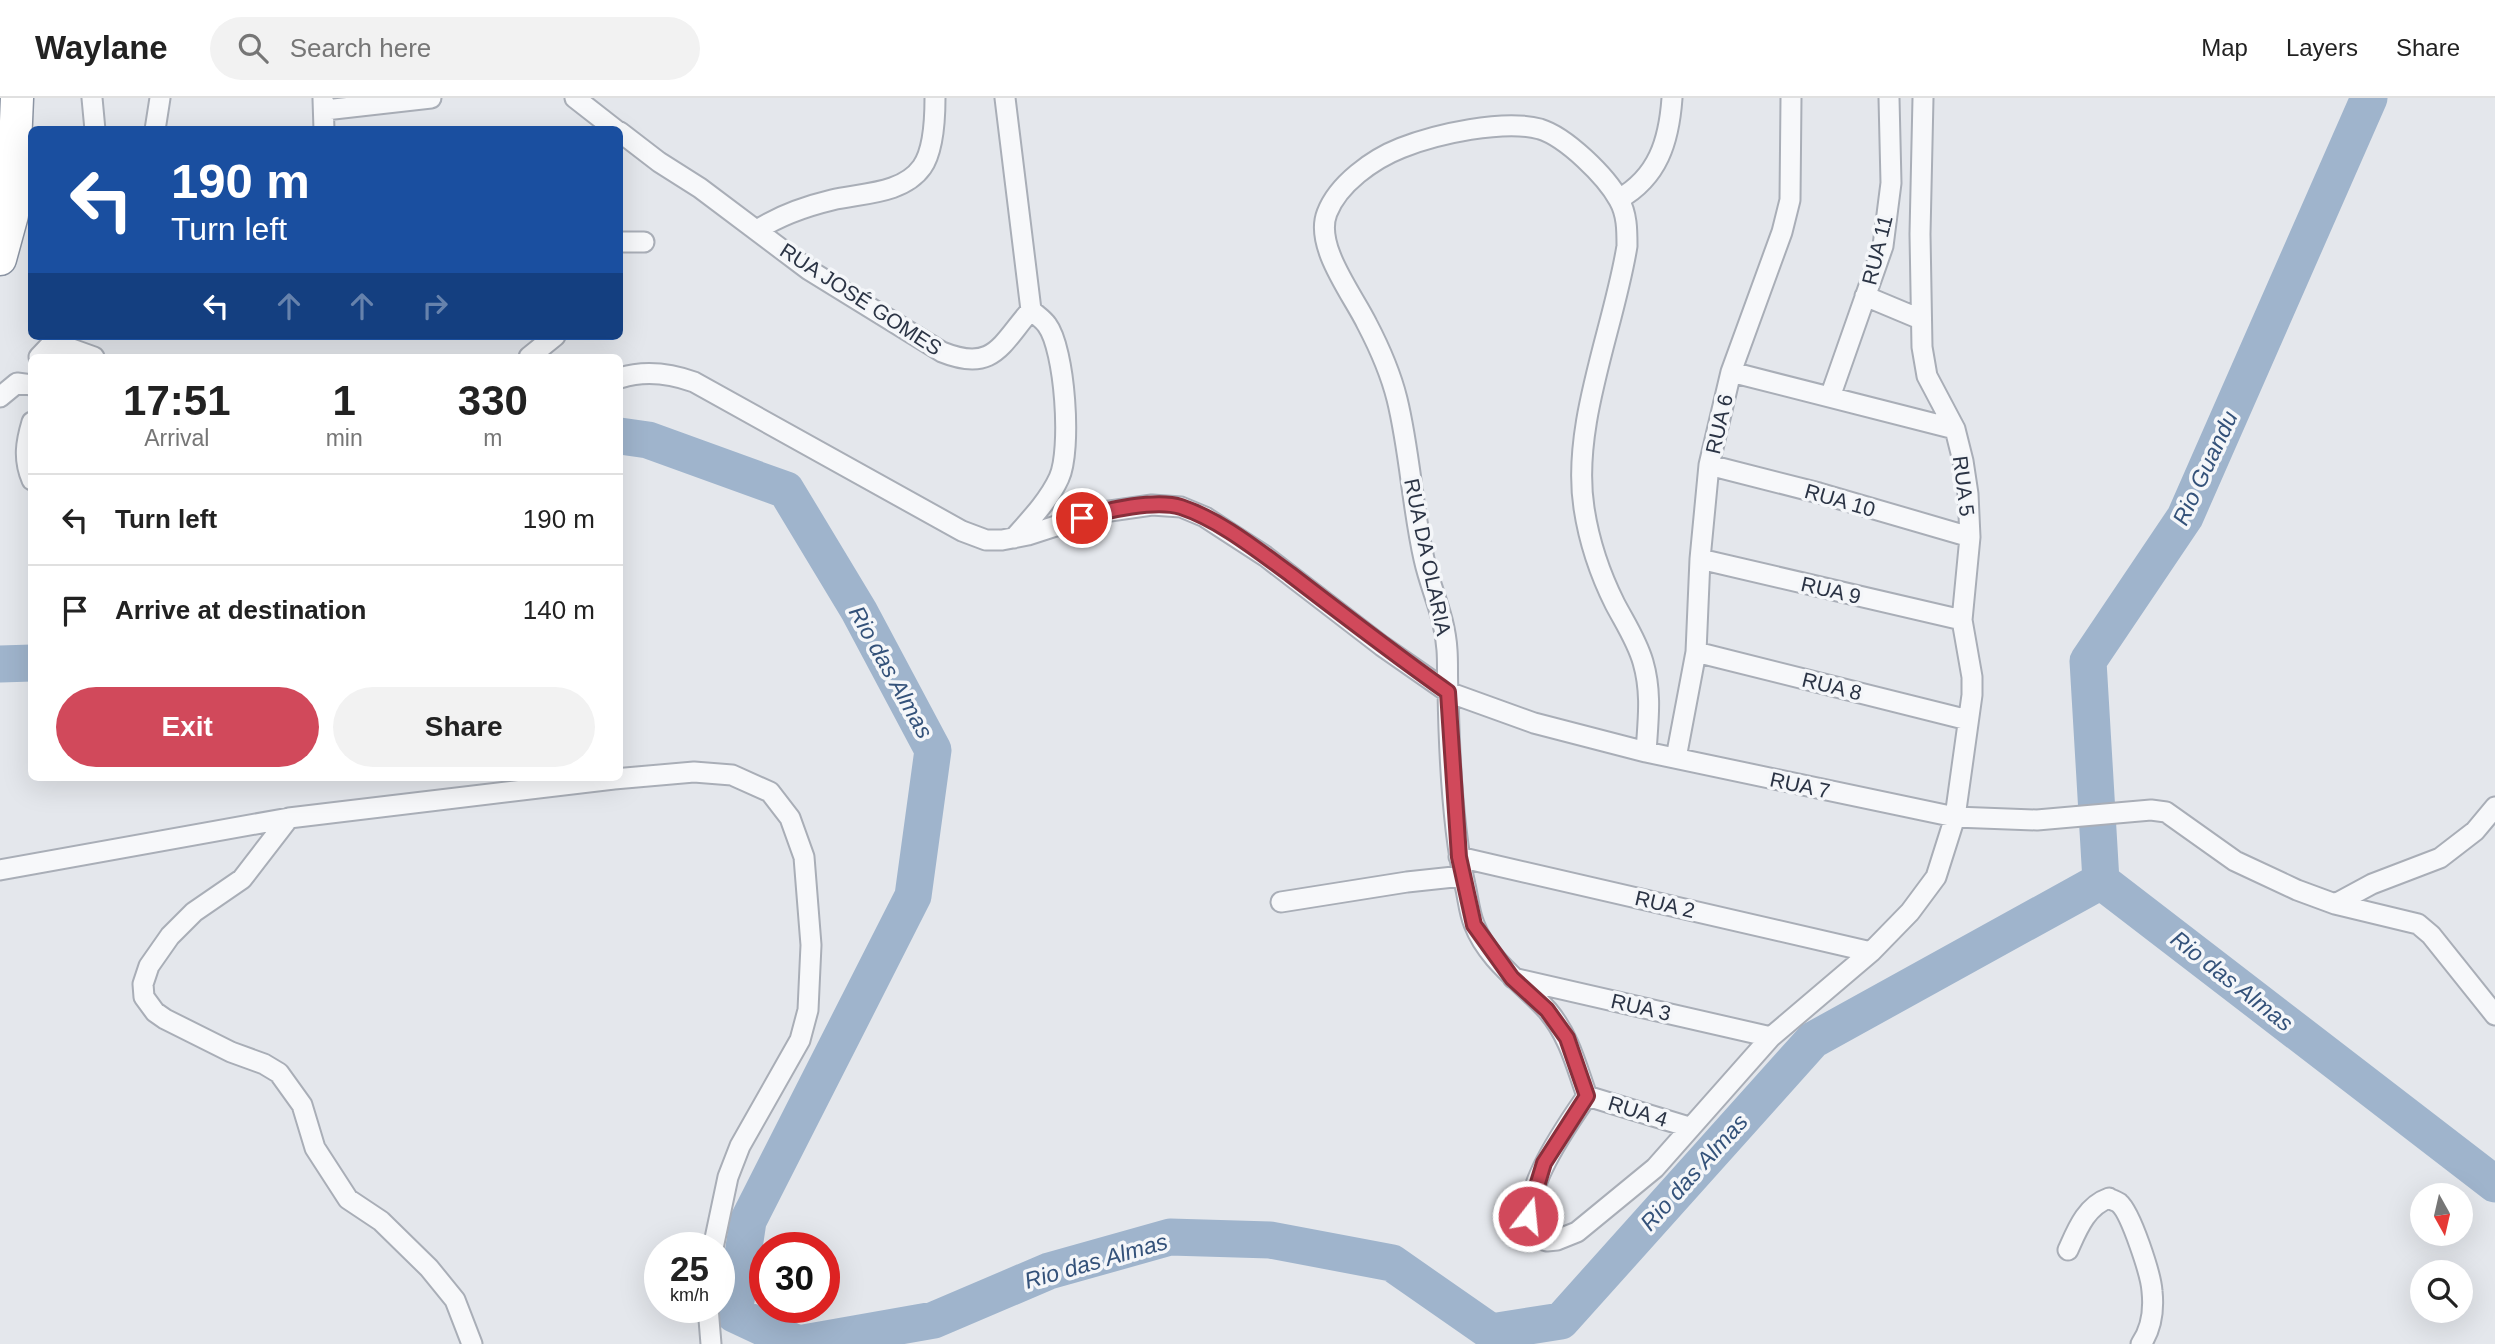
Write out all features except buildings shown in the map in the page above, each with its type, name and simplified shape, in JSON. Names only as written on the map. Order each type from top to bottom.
[{"type":"highway","points":[[0,259],[12,215],[17,98]]},
{"type":"street","points":[[92,98],[95,126]]},
{"type":"street","points":[[156,126],[160,98]]},
{"type":"street","points":[[324,126],[324,104],[431,98]]},
{"type":"street","name":"RUA JOSÉ GOMES","points":[[575,98],[611,126]]},
{"type":"street","points":[[757,230],[771,221],[830,201],[893,188],[909,179],[921,168],[927,157],[935,98]]},
{"type":"street","points":[[1005,98],[1031,310],[1047,324],[1056,348],[1063,396],[1066,451],[1058,480],[1036,513],[1014,538]]},
{"type":"street","points":[[1646,752],[1649,702],[1643,661],[1614,602],[1591,545],[1581,486],[1586,431],[1627,246],[1625,215],[1619,199],[1649,176],[1664,142],[1672,98]]},
{"type":"street","name":"RUA 6","points":[[1676,758],[1696,652],[1700,559],[1709,465],[1731,372],[1782,232],[1790,200],[1791,98]]},
{"type":"street","name":"RUA 11","points":[[1830,397],[1883,246],[1892,158],[1889,98]]},
{"type":"street","name":"RUA 5","points":[[1587,1096],[1544,1163],[1528,1216],[1535,1237],[1547,1241],[1577,1232],[1655,1168],[1771,1037],[1871,952],[1910,912],[1936,877],[1955,817],[1972,695],[1972,677],[1962,620],[1970,537],[1968,494],[1955,429],[1927,376],[1922,347],[1920,319],[1923,98]]},
{"type":"street","name":"RUA DA OLARIA","points":[[1587,1096],[1567,1038],[1547,1010],[1512,978],[1474,925],[1461,867],[1448,692],[1448,652],[1443,617],[1424,560],[1396,396],[1369,327],[1330,256],[1325,215],[1339,192],[1354,178],[1398,149],[1422,140],[1503,127],[1524,126],[1543,130],[1564,142],[1580,155],[1619,199]]},
{"type":"street","name":"RUA JOSÉ GOMES","points":[[623,135],[809,270],[942,352],[957,358],[982,359],[995,352],[1031,310]]},
{"type":"street","points":[[623,242],[644,242]]},
{"type":"street","points":[[1865,296],[1920,319]]},
{"type":"street","points":[[42,354],[56,340]]},
{"type":"street","points":[[59,340],[87,354]]},
{"type":"street","points":[[533,354],[550,340]]},
{"type":"street","points":[[1731,372],[1955,429]]},
{"type":"street","name":"RUA 7","points":[[623,377],[644,373],[669,373],[694,382],[962,531],[986,540],[1014,538],[1044,531],[1096,513],[1152,505],[1181,507],[1205,517],[1265,556],[1382,646],[1448,692],[1534,723],[1646,752],[1955,817],[2037,820],[2151,810],[2166,812],[2235,862],[2297,890],[2334,904],[2418,924],[2431,935],[2495,1015]]},
{"type":"street","points":[[0,397],[24,384]]},
{"type":"street","points":[[28,434],[24,446],[28,471]]},
{"type":"street","name":"RUA 10","points":[[1709,465],[1819,493],[1970,537]]},
{"type":"street","name":"RUA 9","points":[[1700,559],[1962,620]]},
{"type":"street","name":"RUA 8","points":[[1696,652],[1968,720]]},
{"type":"street","points":[[623,780],[694,772],[732,775],[770,792],[790,818],[804,857],[811,945],[808,1010],[800,1040],[740,1146],[729,1177],[717,1232]]},
{"type":"street","points":[[0,870],[289,818],[615,781]]},
{"type":"street","points":[[2334,904],[2372,884],[2440,858],[2475,831],[2495,807]]},
{"type":"street","points":[[289,818],[243,879],[194,912],[170,936],[149,966],[143,984],[145,997],[155,1012],[165,1019],[279,1073],[303,1105],[315,1148],[348,1199],[390,1228],[429,1268],[455,1300],[472,1344]]},
{"type":"street","name":"RUA 2","points":[[1281,902],[1407,882],[1461,867],[1871,952]]},
{"type":"street","name":"RUA 3","points":[[1512,978],[1771,1037]]},
{"type":"street","name":"RUA 4","points":[[1587,1096],[1689,1127]]},
{"type":"street","points":[[2068,1250],[2080,1224],[2097,1202],[2109,1198],[2118,1203],[2128,1216],[2152,1289],[2149,1331],[2141,1344]]},
{"type":"street","points":[[709,1323],[711,1344]]},
{"type":"waterway","name":"Rio Guandu","points":[[2101,881],[2088,661],[2185,517],[2369,98]]},
{"type":"waterway","name":"Rio das Almas","points":[[623,436],[648,440],[786,490],[859,611],[933,750],[913,896],[748,1221],[734,1314],[798,1344]]},
{"type":"waterway","name":"Rio das Almas","points":[[0,664],[28,663]]},
{"type":"waterway","name":"Rio das Almas","points":[[798,1344],[934,1320],[1049,1271],[1170,1237],[1270,1240],[1392,1263],[1491,1332],[1561,1321],[1813,1040],[2101,881],[2495,1184]]},
{"type":"route","points":[[1082,518],[1096,513],[1152,505],[1181,507],[1205,517],[1265,556],[1382,646],[1448,692],[1459,857],[1474,925],[1512,978],[1547,1010],[1567,1038],[1587,1096],[1544,1163],[1528,1216]]}]
